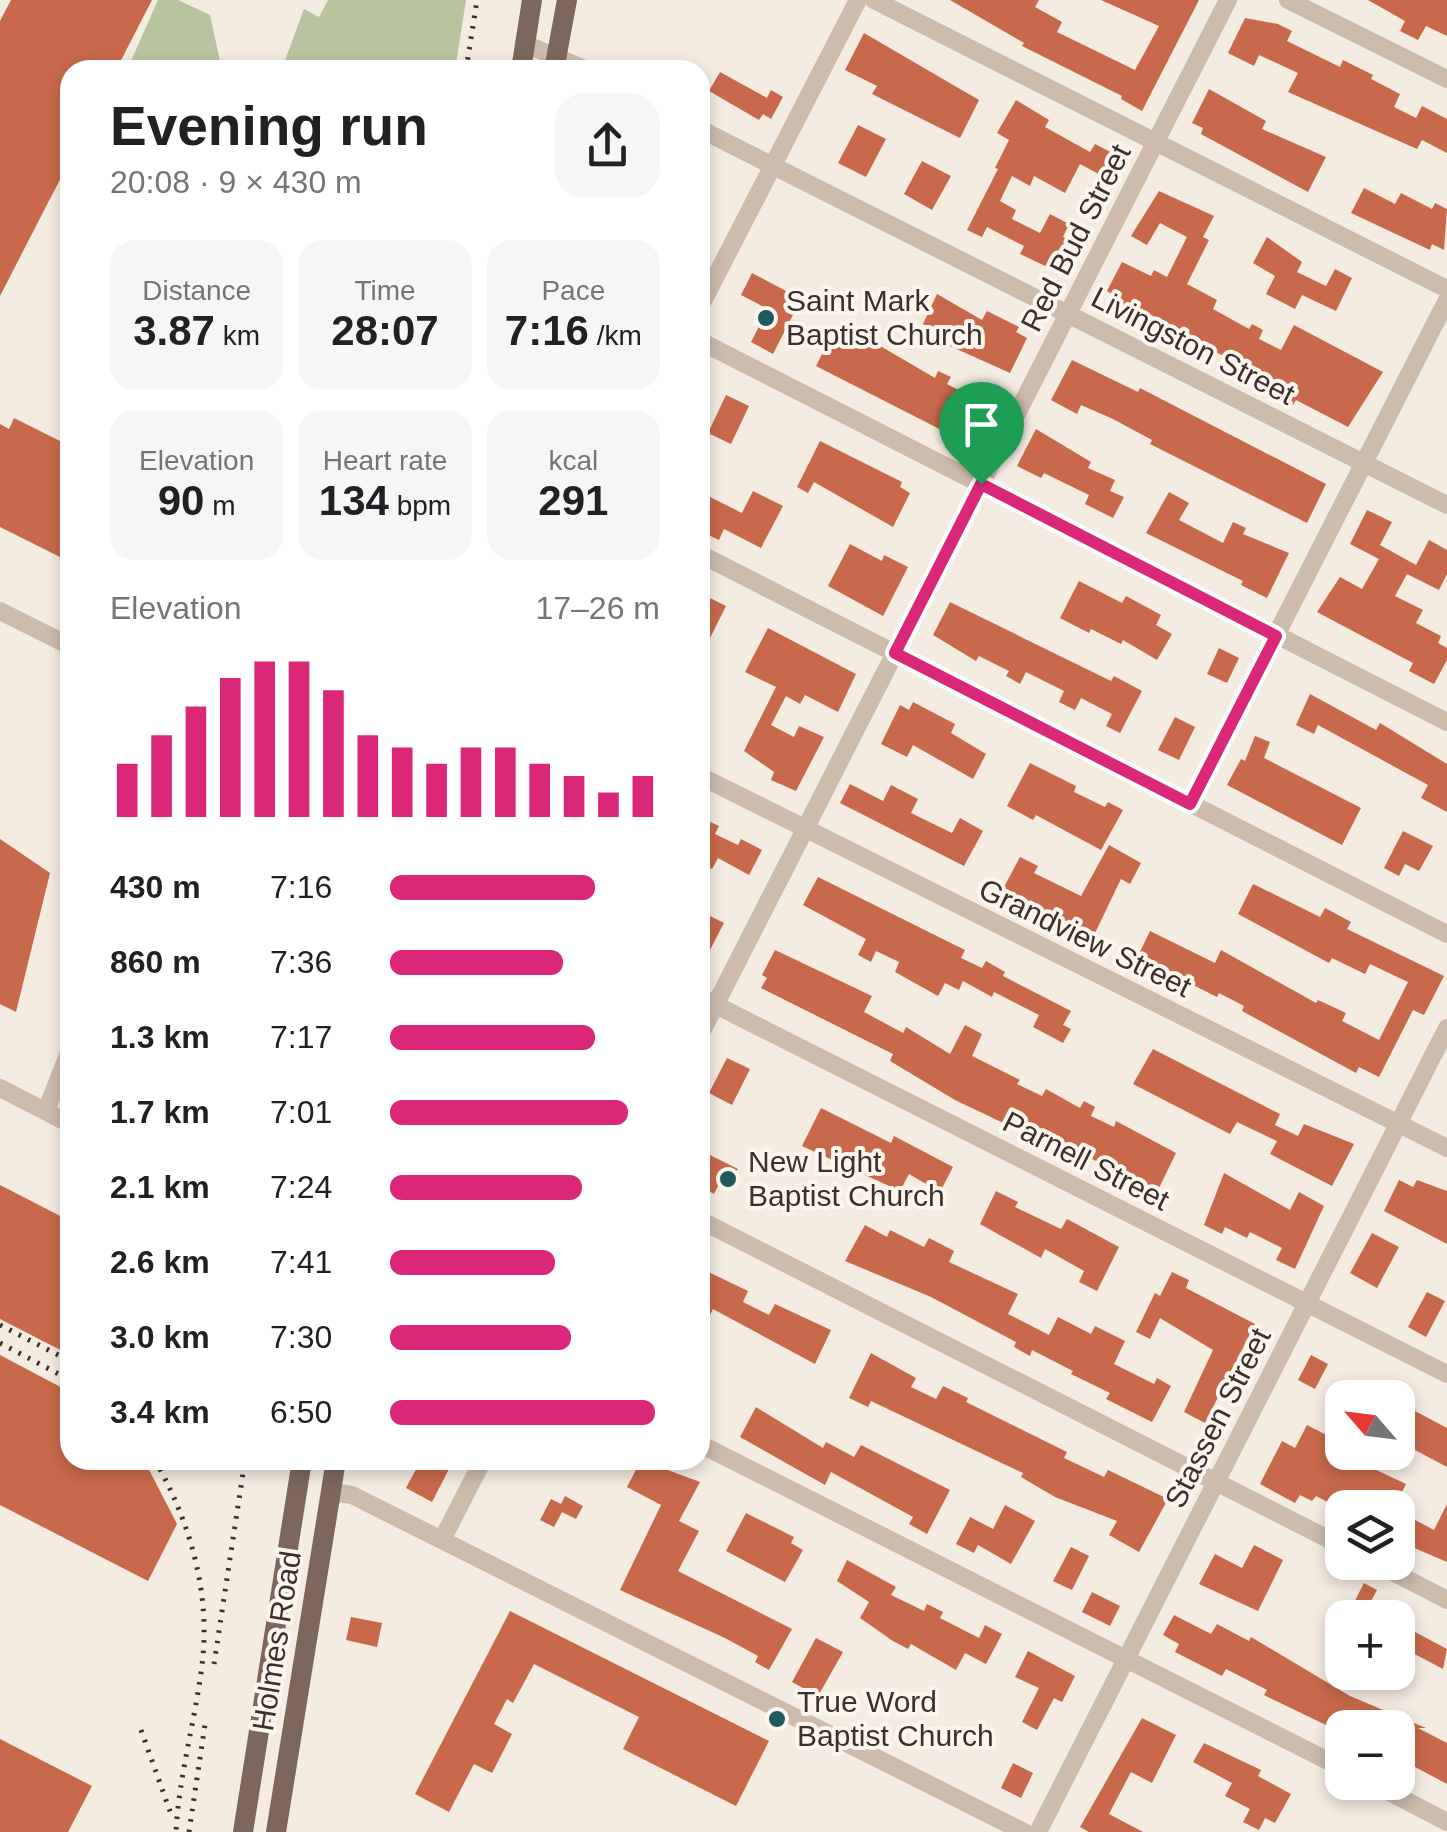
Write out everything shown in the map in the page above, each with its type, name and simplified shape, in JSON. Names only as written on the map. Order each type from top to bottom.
[{"type":"main road","points":[[523,60],[532,0]]},
{"type":"main road","points":[[556,60],[567,0]]},
{"type":"main road","name":"Holmes Road","points":[[244,1832],[300,1470]]},
{"type":"main road","name":"Holmes Road","points":[[276,1832],[335,1470]]},
{"type":"main road","points":[[268,1675],[292,1731]]},
{"type":"street","points":[[710,288],[858,0]]},
{"type":"street","points":[[874,0],[1447,289]]},
{"type":"street","name":"Red Bud Street","points":[[710,996],[806,828],[1228,0]]},
{"type":"street","points":[[1288,0],[1447,79]]},
{"type":"street","points":[[525,44],[553,60]]},
{"type":"street","name":"Livingston Street","points":[[710,133],[1447,506]]},
{"type":"street","points":[[1190,804],[1447,300]]},
{"type":"street","points":[[710,346],[1447,722]]},
{"type":"street","points":[[710,559],[1447,934]]},
{"type":"street","points":[[0,611],[60,641]]},
{"type":"street","name":"Grandview Street","points":[[710,781],[1447,1148]]},
{"type":"street","name":"Parnell Street","points":[[710,1001],[1447,1374]]},
{"type":"street","name":"Stassen Street","points":[[1038,1832],[1447,1028]]},
{"type":"street","points":[[46,1110],[60,1075]]},
{"type":"street","points":[[0,1088],[60,1118]]},
{"type":"street","points":[[710,1225],[1325,1537]]},
{"type":"street","points":[[710,1449],[1325,1759]]},
{"type":"street","points":[[442,1540],[478,1470]]},
{"type":"street","points":[[332,1492],[352,1495],[1024,1832]]},
{"type":"street","points":[[1409,1580],[1447,1600]]},
{"type":"street","points":[[1405,1800],[1447,1822]]},
{"type":"green space","points":[[158,0],[178,0],[210,15],[220,60],[131,60]]},
{"type":"green space","points":[[328,0],[466,0],[457,60],[285,60],[304,9],[319,17]]},
{"type":"building","points":[[11,0],[152,0],[121,60],[60,60],[60,179],[0,296],[0,21]]},
{"type":"building","points":[[950,0],[1039,0],[1035,7],[1062,22],[1057,32],[1135,70],[1159,26],[1101,0],[1199,0],[1142,111],[1122,96],[1022,46],[1024,43]]},
{"type":"building","points":[[1368,0],[1447,0],[1447,36],[1426,26],[1418,40],[1400,31],[1405,21]]},
{"type":"building","points":[[1245,18],[1278,24],[1292,31],[1287,41],[1340,67],[1343,60],[1373,75],[1371,79],[1400,94],[1394,107],[1416,118],[1422,106],[1447,119],[1447,153],[1422,140],[1417,149],[1288,92],[1298,73],[1259,55],[1254,66],[1228,53]]},
{"type":"building","points":[[864,33],[979,100],[960,138],[872,94],[877,86],[845,70]]},
{"type":"building","points":[[720,72],[767,98],[771,90],[783,97],[771,119],[763,114],[759,120],[710,89]]},
{"type":"building","points":[[1209,89],[1266,121],[1262,129],[1326,157],[1308,192],[1201,134],[1203,128],[1192,123]]},
{"type":"building","points":[[1016,100],[1049,120],[1045,127],[1090,152],[1095,144],[1122,158],[1110,180],[1080,164],[1065,193],[1034,176],[1030,186],[1012,176],[1000,201],[1016,210],[1012,219],[1040,233],[1050,214],[1069,224],[1063,237],[1077,244],[1062,274],[1020,254],[1024,246],[987,227],[982,237],[967,230],[1009,140],[997,133]]},
{"type":"building","points":[[858,125],[886,139],[866,177],[838,163]]},
{"type":"building","points":[[922,161],[951,176],[932,210],[904,194]]},
{"type":"building","points":[[1364,188],[1395,204],[1401,193],[1432,209],[1435,203],[1447,209],[1444,250],[1432,244],[1430,250],[1351,213]]},
{"type":"building","points":[[1159,191],[1214,216],[1203,237],[1209,240],[1187,284],[1217,300],[1213,309],[1249,329],[1252,324],[1263,330],[1259,339],[1281,350],[1294,325],[1383,372],[1348,427],[1296,400],[1293,405],[1271,393],[1274,388],[1230,366],[1233,360],[1179,336],[1182,331],[1149,314],[1146,321],[1110,302],[1113,295],[1107,291],[1122,262],[1151,276],[1154,270],[1167,277],[1187,237],[1160,223],[1147,245],[1131,236]]},
{"type":"building","points":[[1267,237],[1302,262],[1297,272],[1326,286],[1335,269],[1352,278],[1336,311],[1302,295],[1295,309],[1266,294],[1275,276],[1253,263]]},
{"type":"building","points":[[752,273],[801,299],[773,354],[751,342],[768,309],[741,295]]},
{"type":"building","points":[[937,294],[982,320],[987,311],[1019,327],[1016,332],[1027,338],[1010,373],[950,346],[953,339],[923,324]]},
{"type":"building","points":[[834,330],[867,346],[870,340],[935,378],[938,371],[951,377],[947,384],[991,407],[975,439],[964,434],[961,440],[816,366]]},
{"type":"building","points":[[1072,360],[1138,392],[1140,388],[1326,484],[1307,523],[1150,444],[1152,440],[1113,419],[1081,405],[1077,414],[1051,400]]},
{"type":"building","points":[[726,395],[749,406],[731,444],[710,434]]},
{"type":"building","points":[[14,418],[60,441],[60,557],[0,527],[0,424],[9,429]]},
{"type":"building","points":[[1036,429],[1091,462],[1088,468],[1115,480],[1110,491],[1124,497],[1113,518],[1085,504],[1089,495],[1044,473],[1041,478],[1017,466]]},
{"type":"building","points":[[820,441],[902,482],[900,487],[910,493],[893,527],[814,482],[808,493],[797,487]]},
{"type":"building","points":[[753,491],[783,506],[761,548],[724,529],[719,540],[710,536],[710,497],[742,513]]},
{"type":"building","points":[[1169,492],[1189,503],[1179,520],[1223,543],[1233,522],[1246,528],[1243,534],[1289,553],[1267,598],[1241,585],[1243,581],[1146,533]]},
{"type":"building","points":[[1367,510],[1392,522],[1380,545],[1416,565],[1429,540],[1447,550],[1447,574],[1439,590],[1407,574],[1395,596],[1423,610],[1416,623],[1441,636],[1438,643],[1447,648],[1447,660],[1434,684],[1409,671],[1413,663],[1317,612],[1340,577],[1362,589],[1379,559],[1350,544]]},
{"type":"building","points":[[850,544],[882,561],[884,555],[908,567],[883,616],[828,586]]},
{"type":"building","points":[[1079,581],[1122,603],[1126,596],[1161,615],[1156,625],[1172,634],[1157,660],[1123,640],[1121,644],[1091,629],[1089,633],[1060,618]]},
{"type":"building","points":[[710,598],[726,606],[710,638]]},
{"type":"building","points":[[950,602],[1111,681],[1114,676],[1142,691],[1120,733],[1106,726],[1112,714],[1081,698],[1075,710],[1059,702],[1064,691],[1026,672],[1020,684],[1006,676],[1009,671],[979,656],[976,661],[933,635]]},
{"type":"building","points":[[768,628],[856,674],[838,712],[805,695],[800,704],[786,696],[771,725],[794,737],[799,726],[824,737],[796,791],[771,780],[774,772],[744,751],[776,687],[745,672]]},
{"type":"building","points":[[1219,648],[1239,658],[1227,683],[1207,674]]},
{"type":"building","points":[[1310,694],[1376,730],[1380,723],[1447,764],[1447,812],[1421,798],[1428,785],[1318,725],[1314,734],[1296,725]]},
{"type":"building","points":[[913,702],[955,724],[951,733],[986,754],[973,779],[913,745],[907,757],[881,744],[900,705],[909,710]]},
{"type":"building","points":[[1175,717],[1195,727],[1179,760],[1158,750]]},
{"type":"building","points":[[1255,736],[1270,742],[1264,758],[1361,808],[1342,845],[1227,785],[1241,759],[1245,761]]},
{"type":"building","points":[[1030,763],[1076,786],[1074,792],[1105,807],[1108,802],[1123,810],[1101,850],[1036,815],[1033,820],[1007,806]]},
{"type":"building","points":[[850,784],[883,801],[891,785],[918,799],[911,813],[952,833],[960,818],[983,831],[964,866],[840,803]]},
{"type":"building","points":[[710,822],[719,826],[715,834],[738,845],[741,839],[762,850],[749,875],[718,858],[712,869]]},
{"type":"building","points":[[1403,831],[1433,846],[1419,871],[1405,864],[1399,876],[1384,868]]},
{"type":"building","points":[[0,839],[50,873],[16,1012],[0,1004]]},
{"type":"building","points":[[1109,845],[1141,863],[1130,884],[1121,879],[1094,935],[1003,889],[1020,857],[1038,866],[1034,873],[1081,896]]},
{"type":"building","points":[[818,877],[965,950],[961,958],[982,968],[986,961],[1005,972],[1003,976],[1071,1011],[1063,1025],[1071,1029],[1063,1043],[1033,1027],[1039,1015],[994,992],[992,997],[963,981],[959,990],[945,983],[938,996],[895,972],[899,962],[876,951],[871,962],[858,955],[866,939],[803,905]]},
{"type":"building","points":[[1253,884],[1320,917],[1325,908],[1351,922],[1347,929],[1444,976],[1424,1015],[1413,1010],[1379,1077],[1359,1067],[1356,1073],[1242,1011],[1244,1006],[1219,993],[1217,997],[1193,985],[1191,989],[1171,979],[1174,973],[1138,956],[1150,931],[1215,963],[1221,950],[1316,1003],[1318,1000],[1346,1013],[1342,1021],[1379,1040],[1408,982],[1370,964],[1365,974],[1332,958],[1329,963],[1238,914]]},
{"type":"building","points":[[710,916],[724,923],[710,950]]},
{"type":"building","points":[[775,950],[872,996],[864,1012],[903,1033],[906,1027],[950,1054],[965,1025],[982,1034],[972,1056],[1020,1080],[1017,1084],[1042,1096],[1046,1089],[1080,1108],[1084,1101],[1095,1107],[1091,1116],[1114,1127],[1116,1121],[1176,1153],[1158,1190],[1062,1145],[1023,1121],[1018,1130],[955,1100],[890,1061],[893,1054],[761,988],[767,978],[762,975]]},
{"type":"building","points":[[1153,1049],[1280,1114],[1275,1125],[1298,1136],[1304,1124],[1354,1144],[1332,1186],[1270,1154],[1277,1141],[1237,1122],[1230,1134],[1133,1084]]},
{"type":"building","points":[[727,1058],[750,1069],[732,1105],[710,1091]]},
{"type":"building","points":[[821,1108],[891,1143],[894,1136],[953,1167],[940,1192],[909,1174],[900,1191],[802,1146]]},
{"type":"building","points":[[710,1155],[738,1169],[729,1186],[720,1182],[714,1194],[710,1192]]},
{"type":"building","points":[[1224,1173],[1290,1210],[1299,1192],[1324,1206],[1295,1269],[1276,1260],[1282,1248],[1250,1232],[1247,1238],[1225,1227],[1222,1234],[1204,1225]]},
{"type":"building","points":[[1399,1180],[1413,1187],[1417,1180],[1447,1191],[1447,1244],[1384,1211]]},
{"type":"building","points":[[0,1185],[60,1216],[60,1350],[0,1319]]},
{"type":"building","points":[[996,1191],[1018,1202],[1015,1207],[1061,1229],[1067,1219],[1119,1247],[1097,1291],[1079,1282],[1084,1271],[1045,1249],[1041,1258],[980,1224]]},
{"type":"building","points":[[865,1225],[887,1237],[890,1230],[924,1247],[929,1238],[954,1251],[949,1262],[1018,1294],[1008,1314],[1049,1335],[1058,1317],[1091,1334],[1095,1326],[1125,1341],[1114,1364],[1154,1384],[1157,1378],[1171,1386],[1152,1422],[1106,1399],[1110,1393],[1071,1374],[1073,1371],[1032,1350],[1030,1356],[1014,1347],[1016,1342],[931,1297],[845,1261]]},
{"type":"building","points":[[1372,1233],[1399,1247],[1377,1288],[1350,1273]]},
{"type":"building","points":[[1172,1272],[1189,1280],[1186,1288],[1255,1324],[1205,1423],[1184,1412],[1213,1350],[1160,1318],[1150,1339],[1136,1332],[1155,1293],[1160,1296]]},
{"type":"building","points":[[710,1273],[748,1291],[743,1302],[769,1315],[775,1304],[831,1330],[815,1364],[713,1309],[710,1315]]},
{"type":"building","points":[[1427,1292],[1445,1301],[1426,1337],[1408,1327]]},
{"type":"building","points":[[871,1353],[916,1378],[911,1387],[936,1399],[943,1386],[968,1398],[966,1402],[1067,1452],[1064,1458],[1104,1477],[1108,1470],[1168,1499],[1139,1552],[1109,1535],[1117,1521],[1055,1497],[1021,1477],[1023,1473],[871,1401],[868,1407],[849,1398]]},
{"type":"building","points":[[0,1355],[60,1387],[60,1470],[149,1470],[177,1524],[148,1581],[0,1505]]},
{"type":"building","points":[[1311,1355],[1328,1364],[1315,1389],[1298,1380]]},
{"type":"building","points":[[756,1407],[823,1448],[826,1442],[854,1457],[861,1445],[950,1490],[927,1534],[909,1524],[913,1517],[831,1472],[825,1485],[740,1437]]},
{"type":"building","points":[[1415,1411],[1447,1428],[1447,1467],[1415,1450]]},
{"type":"building","points":[[1307,1425],[1325,1434],[1325,1470],[1376,1470],[1406,1484],[1403,1490],[1325,1490],[1325,1501],[1316,1496],[1312,1501],[1300,1495],[1295,1503],[1260,1484],[1282,1441],[1295,1448]]},
{"type":"building","points":[[416,1470],[448,1470],[432,1502],[406,1488]]},
{"type":"building","points":[[636,1470],[668,1470],[700,1482],[679,1521],[699,1531],[678,1571],[792,1629],[769,1670],[755,1662],[758,1656],[725,1638],[620,1590],[661,1505],[627,1487]]},
{"type":"building","points":[[565,1496],[583,1506],[576,1519],[562,1512],[554,1527],[540,1520],[551,1499],[561,1504]]},
{"type":"building","points":[[1447,1504],[1447,1562],[1415,1548],[1415,1520],[1434,1530]]},
{"type":"building","points":[[1005,1505],[1035,1521],[1011,1564],[978,1545],[974,1553],[956,1544],[970,1517],[993,1529]]},
{"type":"building","points":[[746,1513],[794,1537],[791,1543],[803,1550],[785,1582],[726,1551]]},
{"type":"building","points":[[1254,1545],[1283,1560],[1258,1611],[1199,1584],[1215,1554],[1242,1568]]},
{"type":"building","points":[[1071,1547],[1089,1556],[1072,1590],[1053,1581]]},
{"type":"building","points":[[847,1560],[896,1587],[891,1595],[924,1611],[927,1604],[943,1612],[940,1618],[979,1638],[985,1625],[1002,1634],[986,1664],[965,1653],[956,1670],[911,1644],[908,1649],[893,1641],[860,1618],[869,1602],[837,1581]]},
{"type":"building","points":[[1364,1583],[1377,1590],[1372,1600],[1355,1600]]},
{"type":"building","points":[[1092,1592],[1120,1606],[1110,1626],[1082,1612]]},
{"type":"building","points":[[510,1611],[769,1741],[736,1806],[623,1749],[639,1717],[534,1664],[513,1703],[507,1699],[494,1724],[512,1734],[492,1773],[474,1764],[449,1812],[415,1794]]},
{"type":"building","points":[[1174,1615],[1211,1634],[1217,1624],[1249,1641],[1251,1637],[1325,1681],[1325,1690],[1340,1690],[1383,1710],[1325,1710],[1325,1725],[1264,1695],[1267,1690],[1226,1669],[1222,1676],[1175,1652],[1179,1644],[1163,1635]]},
{"type":"building","points":[[351,1617],[382,1623],[377,1647],[346,1640]]},
{"type":"building","points":[[1415,1632],[1447,1649],[1443,1669],[1415,1654]]},
{"type":"building","points":[[816,1638],[843,1652],[818,1696],[792,1682]]},
{"type":"building","points":[[1028,1651],[1075,1676],[1062,1702],[1054,1698],[1037,1730],[1022,1722],[1039,1688],[1015,1677]]},
{"type":"building","points":[[1142,1718],[1176,1735],[1152,1783],[1131,1772],[1109,1814],[1143,1832],[1089,1832],[1080,1827]]},
{"type":"building","points":[[1415,1723],[1447,1743],[1447,1784],[1415,1767]]},
{"type":"building","points":[[0,1739],[92,1786],[68,1832],[0,1832]]},
{"type":"building","points":[[1204,1743],[1261,1770],[1258,1776],[1291,1794],[1275,1823],[1265,1818],[1259,1830],[1243,1822],[1250,1809],[1225,1796],[1232,1783],[1193,1762]]},
{"type":"building","points":[[1013,1763],[1033,1773],[1021,1798],[1001,1788]]},
{"type":"railway","points":[[468,60],[477,0]]},
{"type":"railway","points":[[0,1325],[60,1356]]},
{"type":"railway","points":[[0,1343],[60,1375]]},
{"type":"railway","points":[[160,1470],[188,1533],[203,1611],[202,1665],[176,1832]]},
{"type":"railway","points":[[214,1664],[243,1470]]},
{"type":"railway","points":[[189,1832],[206,1718]]},
{"type":"railway","points":[[141,1730],[171,1814]]},
{"type":"place","name":"Saint Mark Baptist Church","points":[[766,318]]},
{"type":"place","name":"New Light Baptist Church","points":[[728,1179]]},
{"type":"place","name":"True Word Baptist Church","points":[[777,1719]]},
{"type":"route","points":[[981,484],[1276,636],[1190,804],[895,653],[981,484]]}]
